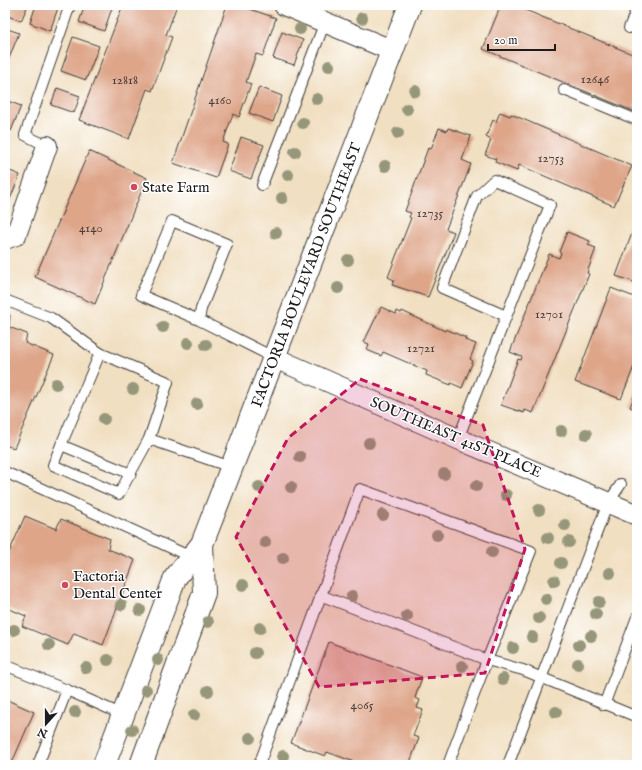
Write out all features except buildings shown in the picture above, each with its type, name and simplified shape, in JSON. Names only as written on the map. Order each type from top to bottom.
[{"type":"main road","name":"FACTORIA BOULEVARD SOUTHEAST","points":[[104,765],[175,578],[196,551],[275,358],[410,5]]},
{"type":"main road","name":"FACTORIA BOULEVARD SOUTHEAST","points":[[141,765],[204,593],[196,551]]},
{"type":"street","points":[[284,5],[393,51]]},
{"type":"street","points":[[5,239],[16,235],[47,146]]},
{"type":"street","name":"SOUTHEAST 41ST PLACE","points":[[275,358],[458,439],[637,515]]},
{"type":"lane","points":[[47,146],[25,136],[70,5]]},
{"type":"lane","points":[[629,28],[637,8]]},
{"type":"lane","points":[[262,185],[325,22]]},
{"type":"lane","points":[[564,90],[637,120]]},
{"type":"lane","points":[[458,439],[550,204],[494,180],[478,196],[442,288],[506,316]]},
{"type":"lane","points":[[199,320],[227,244],[172,221],[141,295],[199,320],[275,358]]},
{"type":"lane","points":[[5,300],[51,318],[100,353],[168,382],[149,439],[119,494],[52,465],[100,353]]},
{"type":"lane","points":[[149,439],[231,467]]},
{"type":"lane","points":[[61,445],[131,474]]},
{"type":"lane","points":[[5,472],[196,551]]},
{"type":"lane","points":[[508,765],[608,502],[621,484]]},
{"type":"lane","points":[[259,765],[360,489],[531,551],[487,660],[448,765]]},
{"type":"lane","points":[[320,595],[487,660],[523,670],[637,718]]},
{"type":"lane","points":[[604,705],[637,617]]},
{"type":"lane","points":[[5,665],[123,715]]},
{"type":"lane","points":[[38,765],[67,690]]},
{"type":"highlighted area","points":[[360,379],[483,425],[525,549],[485,673],[319,687],[236,537],[288,438]]},
{"type":"place","name":"State Farm","points":[[134,187]]},
{"type":"place","name":"Factoria Dental Center","points":[[65,585]]}]
